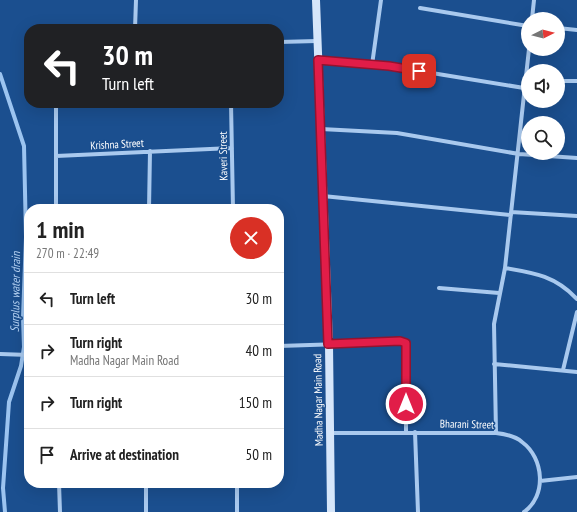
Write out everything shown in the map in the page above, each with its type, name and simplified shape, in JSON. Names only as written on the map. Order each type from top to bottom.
[{"type":"street","points":[[135,24],[136,0]]},
{"type":"street","name":"Madha Nagar Main Road","points":[[316,0],[328,344],[331,512]]},
{"type":"street","points":[[372,65],[381,0]]},
{"type":"street","points":[[533,12],[534,0]]},
{"type":"street","points":[[420,8],[521,25]]},
{"type":"street","points":[[565,29],[577,30]]},
{"type":"street","points":[[284,42],[317,41]]},
{"type":"street","points":[[318,60],[372,65],[521,88]]},
{"type":"street","points":[[565,81],[577,81]]},
{"type":"street","points":[[56,108],[56,204]]},
{"type":"street","name":"Kaveri Street","points":[[231,108],[233,204]]},
{"type":"street","points":[[496,433],[494,324],[505,268],[519,154],[522,108]]},
{"type":"street","points":[[320,129],[397,133],[519,154],[577,158]]},
{"type":"street","name":"Krishna Street","points":[[56,156],[232,148]]},
{"type":"street","points":[[150,151],[150,204]]},
{"type":"street","points":[[323,196],[511,213],[577,216]]},
{"type":"street","points":[[505,268],[534,272],[560,283],[577,298]]},
{"type":"street","points":[[439,288],[499,293]]},
{"type":"street","points":[[563,370],[577,312]]},
{"type":"street","points":[[284,346],[400,341],[406,343],[406,433]]},
{"type":"street","points":[[0,354],[24,354]]},
{"type":"street","points":[[494,364],[577,372]]},
{"type":"street","points":[[415,432],[418,512]]},
{"type":"street","name":"Bharani Street","points":[[330,433],[415,432],[496,433],[509,435],[523,442],[534,455],[539,468],[540,482]]},
{"type":"street","points":[[524,512],[534,504],[538,496],[540,482],[577,477]]},
{"type":"street","points":[[59,488],[60,512]]},
{"type":"street","points":[[146,488],[146,512]]},
{"type":"street","points":[[237,488],[237,512]]},
{"type":"waterway","name":"Surplus water drain","points":[[0,74],[24,146],[25,204]]},
{"type":"waterway","name":"Surplus water drain","points":[[24,291],[24,347]]},
{"type":"waterway","name":"Surplus water drain","points":[[5,512],[3,488],[9,402],[21,366],[24,347]]},
{"type":"route","points":[[406,404],[406,343],[400,341],[328,344],[318,60],[389,66],[419,71]]}]
